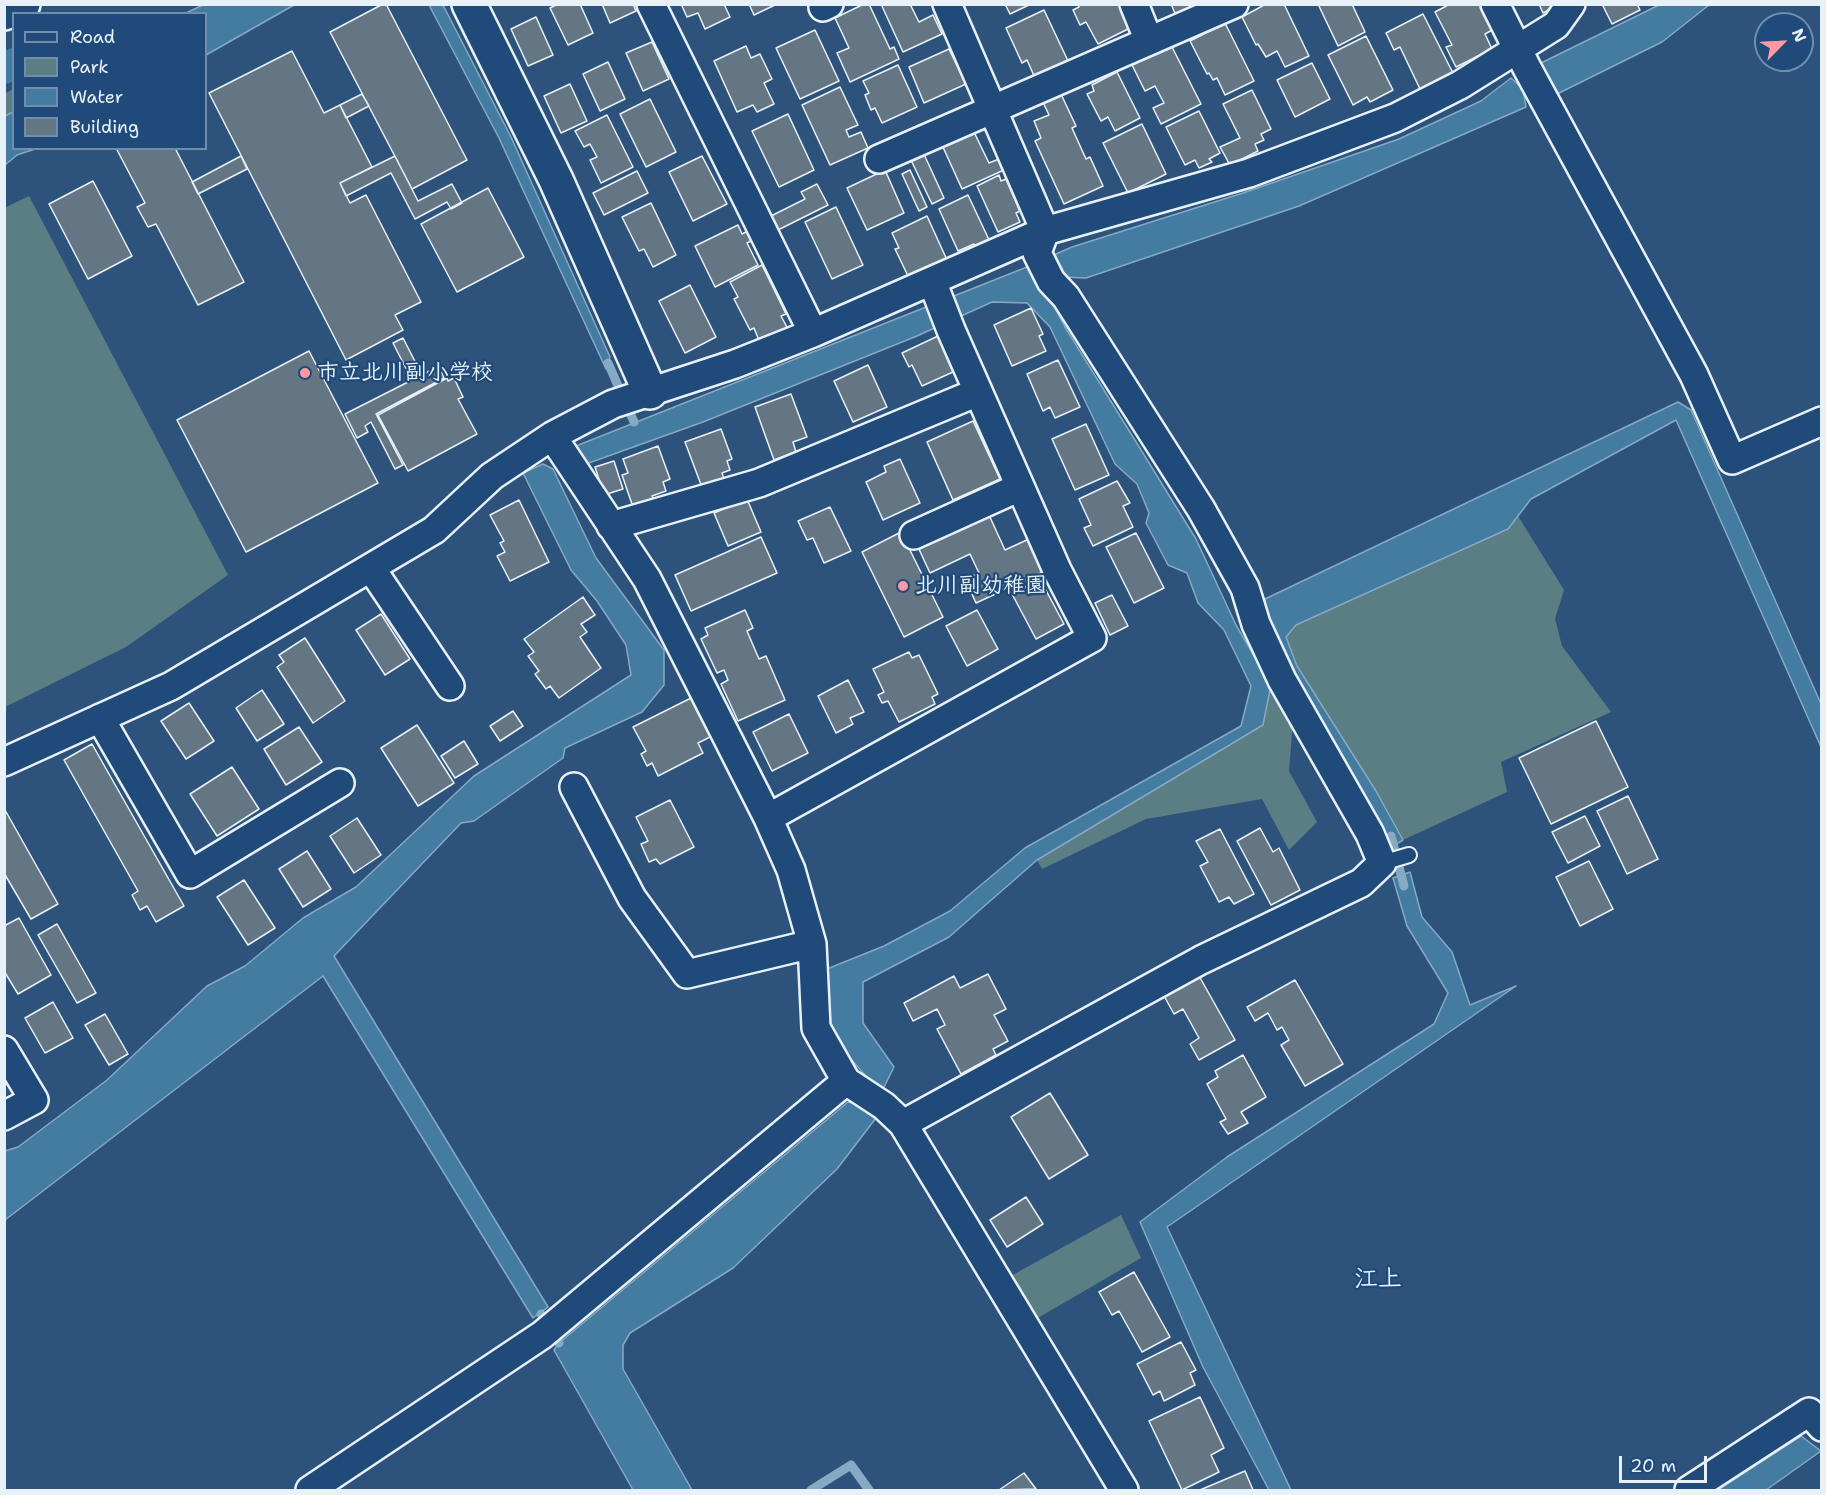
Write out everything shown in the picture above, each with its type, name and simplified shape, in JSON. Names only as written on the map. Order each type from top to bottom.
[{"type":"street","points":[[4,13],[23,4]]},
{"type":"street","points":[[651,4],[813,333]]},
{"type":"street","points":[[310,1491],[551,1327],[874,1101],[1201,960],[1361,883],[1386,863],[1282,680],[1259,631],[1245,588],[1202,509],[1066,297],[1051,281],[1041,242],[992,109],[947,4]]},
{"type":"street","points":[[1134,4],[1149,41]]},
{"type":"street","points":[[879,159],[1234,4]]},
{"type":"street","points":[[1495,4],[1521,58],[1694,375],[1732,460],[1821,421]]},
{"type":"street","points":[[4,762],[171,686],[434,530],[492,476],[563,453],[613,404],[735,364],[1041,242],[1249,173],[1395,118],[1521,58],[1556,25],[1571,4]]},
{"type":"street","points":[[477,7],[556,180],[645,394]]},
{"type":"street","points":[[768,818],[1092,638],[1057,570],[951,330],[934,286]]},
{"type":"street","points":[[611,526],[759,483],[978,392]]},
{"type":"street","points":[[563,453],[646,579],[768,818],[791,870],[812,944],[816,1028],[874,1101],[1124,1491]]},
{"type":"street","points":[[914,535],[1020,487]]},
{"type":"street","points":[[371,568],[450,686]]},
{"type":"street","points":[[100,718],[190,874],[340,783]]},
{"type":"street","points":[[574,787],[632,898],[687,974],[812,944]]},
{"type":"street","points":[[4,1050],[34,1100],[4,1116]]},
{"type":"street","points":[[1689,1491],[1809,1412],[1820,1426]]},
{"type":"lane","points":[[1386,863],[1409,855]]},
{"type":"green space","points":[[12,90],[12,112],[5,116],[4,94]]},
{"type":"green space","points":[[29,196],[228,575],[126,647],[5,707],[4,208]]},
{"type":"green space","points":[[1518,516],[1564,590],[1555,619],[1562,646],[1611,712],[1501,762],[1507,792],[1403,840],[1376,791],[1297,666],[1286,637],[1296,625],[1508,529]]},
{"type":"green space","points":[[1271,685],[1293,720],[1289,771],[1317,822],[1289,850],[1262,799],[1146,819],[1042,869],[1037,860],[1263,725]]},
{"type":"green space","points":[[1121,1215],[1141,1258],[1036,1319],[1009,1277]]},
{"type":"water","points":[[203,4],[294,5],[207,54],[207,12],[188,12]]},
{"type":"water","points":[[429,5],[443,5],[511,137],[610,357],[606,369],[499,138]]},
{"type":"water","points":[[1659,5],[1709,5],[1662,42],[1555,95],[1537,65]]},
{"type":"water","points":[[1511,78],[1523,89],[1526,107],[1299,206],[1086,278],[1060,277],[1049,257],[1072,247],[1243,193],[1399,139],[1481,101]]},
{"type":"water","points":[[12,112],[12,150],[32,150],[17,155],[5,165],[5,116]]},
{"type":"water","points":[[1032,265],[1065,327],[1196,539],[1236,625],[1271,685],[1263,725],[1037,860],[949,937],[863,982],[863,1023],[894,1067],[881,1093],[850,1058],[829,1025],[822,971],[884,946],[950,911],[1025,848],[1241,726],[1251,686],[1224,630],[1198,603],[1187,573],[1168,565],[1146,523],[1149,513],[1137,484],[1115,464],[1050,327],[1027,303],[992,302],[917,336],[703,422],[586,464],[576,446]]},
{"type":"water","points":[[1678,402],[1691,410],[1821,704],[1821,747],[1676,420],[1531,499],[1508,529],[1296,625],[1286,637],[1297,666],[1376,791],[1403,840],[1390,848],[1292,676],[1265,620],[1265,599]]},
{"type":"water","points":[[543,464],[553,469],[596,558],[664,650],[664,685],[642,712],[565,748],[563,758],[474,821],[461,823],[334,956],[548,1307],[533,1318],[323,976],[5,1220],[5,1151],[18,1147],[107,1080],[207,986],[245,966],[303,918],[356,887],[474,776],[631,675],[626,645],[597,601],[571,570],[523,473]]},
{"type":"water","points":[[1410,872],[1422,917],[1452,952],[1470,1005],[1516,986],[1167,1227],[1291,1490],[1269,1490],[1203,1367],[1140,1222],[1227,1157],[1434,1024],[1448,993],[1407,926],[1393,878]]},
{"type":"water","points":[[848,1102],[865,1106],[876,1118],[837,1169],[733,1268],[630,1333],[623,1345],[623,1369],[692,1490],[633,1490],[554,1350],[559,1343]]},
{"type":"water","points":[[1801,1436],[1821,1451],[1766,1490],[1718,1490]]},
{"type":"building","points":[[386,4],[467,160],[412,189],[330,32]]},
{"type":"building","points":[[558,4],[580,4],[593,33],[568,45],[550,8]]},
{"type":"building","points":[[602,4],[633,4],[636,11],[610,23]]},
{"type":"building","points":[[681,4],[724,4],[730,17],[705,29],[698,13],[687,17]]},
{"type":"building","points":[[749,4],[777,4],[754,15]]},
{"type":"building","points":[[864,4],[869,4],[890,49],[894,47],[899,59],[850,82],[837,53],[849,48],[835,18]]},
{"type":"building","points":[[881,4],[910,4],[919,22],[933,15],[942,34],[903,52]]},
{"type":"building","points":[[1005,4],[1031,4],[1010,14]]},
{"type":"building","points":[[1078,4],[1121,4],[1132,27],[1098,44],[1086,22],[1080,25],[1073,10],[1079,7]]},
{"type":"building","points":[[1171,4],[1205,4],[1177,18]]},
{"type":"building","points":[[1266,4],[1284,4],[1309,56],[1285,67],[1277,51],[1266,57],[1258,44],[1256,45],[1242,17]]},
{"type":"building","points":[[1318,4],[1352,4],[1365,32],[1338,46]]},
{"type":"building","points":[[1450,4],[1484,4],[1496,28],[1485,34],[1492,49],[1456,67],[1446,47],[1452,45],[1435,12]]},
{"type":"building","points":[[1539,4],[1560,4],[1543,13]]},
{"type":"building","points":[[1602,4],[1637,4],[1640,10],[1612,24]]},
{"type":"building","points":[[1044,10],[1069,63],[1035,78],[1027,60],[1022,63],[1006,28]]},
{"type":"building","points":[[1423,14],[1453,73],[1420,89],[1400,47],[1394,50],[1386,33]]},
{"type":"building","points":[[536,17],[553,55],[528,66],[511,29]]},
{"type":"building","points":[[1225,23],[1254,81],[1225,95],[1217,78],[1213,80],[1209,73],[1207,74],[1190,41]]},
{"type":"building","points":[[815,30],[839,81],[800,99],[776,48]]},
{"type":"building","points":[[1366,36],[1393,90],[1370,102],[1367,97],[1353,105],[1328,55]]},
{"type":"building","points":[[652,42],[669,79],[643,91],[626,53]]},
{"type":"building","points":[[1171,45],[1201,104],[1161,124],[1153,108],[1164,103],[1155,86],[1145,91],[1132,65]]},
{"type":"building","points":[[746,46],[751,58],[760,54],[772,79],[764,83],[774,104],[757,112],[753,105],[737,112],[714,61]]},
{"type":"building","points":[[949,49],[966,84],[924,103],[909,67]]},
{"type":"building","points":[[292,51],[324,113],[340,105],[372,167],[340,183],[350,203],[366,195],[421,302],[395,315],[403,330],[346,360],[209,93]]},
{"type":"building","points":[[608,62],[625,99],[600,111],[583,74]]},
{"type":"building","points":[[1312,63],[1330,99],[1295,117],[1277,80]]},
{"type":"building","points":[[898,65],[917,107],[882,123],[875,108],[871,110],[865,95],[869,93],[863,81]]},
{"type":"building","points":[[1117,72],[1140,118],[1115,131],[1108,117],[1101,121],[1087,94],[1094,91],[1092,85]]},
{"type":"building","points":[[570,84],[587,121],[561,133],[544,96]]},
{"type":"building","points":[[840,87],[858,125],[846,130],[849,137],[861,132],[868,148],[830,165],[802,105]]},
{"type":"building","points":[[1252,90],[1271,129],[1261,134],[1264,140],[1255,144],[1258,151],[1230,165],[1220,147],[1240,138],[1223,104]]},
{"type":"building","points":[[1060,92],[1076,126],[1072,128],[1086,159],[1090,157],[1103,186],[1064,204],[1035,141],[1041,138],[1034,121],[1049,115],[1042,100]]},
{"type":"building","points":[[362,94],[369,106],[346,118],[340,105]]},
{"type":"building","points":[[650,99],[676,152],[646,167],[620,114]]},
{"type":"building","points":[[1199,111],[1220,153],[1209,159],[1212,162],[1199,168],[1195,160],[1185,165],[1166,127]]},
{"type":"building","points":[[788,114],[814,170],[779,187],[752,131]]},
{"type":"building","points":[[607,115],[633,167],[601,183],[590,160],[597,157],[590,144],[584,147],[575,131]]},
{"type":"building","points":[[1142,124],[1166,174],[1128,193],[1103,143]]},
{"type":"building","points":[[973,130],[989,163],[999,159],[1004,170],[962,189],[942,145]]},
{"type":"building","points":[[117,150],[176,150],[244,282],[198,305],[156,224],[148,227],[137,207],[145,203]]},
{"type":"building","points":[[923,152],[944,198],[932,204],[910,158]]},
{"type":"building","points":[[241,156],[247,169],[198,194],[192,182]]},
{"type":"building","points":[[395,156],[418,201],[452,184],[462,203],[451,209],[447,202],[415,219],[391,173],[346,196],[340,183]]},
{"type":"building","points":[[702,156],[727,204],[693,221],[669,172]]},
{"type":"building","points":[[885,170],[904,213],[867,230],[847,188]]},
{"type":"building","points":[[910,170],[927,207],[919,211],[902,174]]},
{"type":"building","points":[[637,171],[648,193],[604,215],[593,193]]},
{"type":"building","points":[[999,175],[1001,181],[1006,179],[1020,211],[1016,213],[1020,222],[998,232],[977,186]]},
{"type":"building","points":[[93,181],[132,256],[88,279],[49,204]]},
{"type":"building","points":[[817,184],[828,205],[778,230],[771,216],[805,199],[801,192]]},
{"type":"building","points":[[488,188],[524,257],[457,292],[421,224]]},
{"type":"building","points":[[968,195],[991,244],[977,251],[974,244],[958,251],[939,209]]},
{"type":"building","points":[[651,203],[676,255],[653,267],[644,249],[639,251],[622,217]]},
{"type":"building","points":[[836,207],[863,265],[832,279],[805,222]]},
{"type":"building","points":[[927,216],[947,260],[909,278],[895,249],[899,248],[892,233]]},
{"type":"building","points":[[738,225],[742,234],[748,231],[753,240],[747,243],[758,265],[715,287],[695,246]]},
{"type":"building","points":[[762,265],[786,314],[781,316],[788,329],[760,343],[754,328],[750,330],[734,299],[738,297],[730,282]]},
{"type":"building","points":[[690,285],[716,337],[685,353],[659,301]]},
{"type":"building","points":[[1031,308],[1043,334],[1039,336],[1046,351],[1012,366],[994,325]]},
{"type":"building","points":[[938,336],[953,372],[922,386],[912,365],[909,367],[902,353]]},
{"type":"building","points":[[403,338],[422,375],[439,366],[444,378],[376,414],[403,465],[395,469],[371,422],[365,426],[368,432],[357,438],[345,414],[412,380],[393,343]]},
{"type":"building","points":[[309,351],[378,483],[246,552],[177,420]]},
{"type":"building","points":[[1058,360],[1080,407],[1055,418],[1050,407],[1043,411],[1027,374]]},
{"type":"building","points":[[868,365],[887,407],[853,422],[834,381]]},
{"type":"building","points":[[447,378],[448,381],[454,378],[463,397],[458,399],[477,434],[408,471],[378,415]]},
{"type":"building","points":[[791,394],[807,437],[793,442],[796,452],[774,460],[755,407]]},
{"type":"building","points":[[973,421],[1000,479],[953,500],[927,442]]},
{"type":"building","points":[[1086,424],[1109,475],[1075,490],[1052,439]]},
{"type":"building","points":[[721,429],[732,459],[727,461],[730,470],[722,473],[725,482],[703,490],[685,442]]},
{"type":"building","points":[[658,446],[670,479],[663,482],[666,491],[652,496],[654,500],[633,507],[622,475],[628,473],[623,459]]},
{"type":"building","points":[[900,459],[920,503],[883,520],[866,482],[886,472],[884,466]]},
{"type":"building","points":[[614,461],[623,489],[604,495],[595,467]]},
{"type":"building","points":[[1117,481],[1130,503],[1123,506],[1133,527],[1093,546],[1084,528],[1091,525],[1079,499]]},
{"type":"building","points":[[747,499],[761,532],[728,546],[714,513]]},
{"type":"building","points":[[519,500],[549,562],[510,581],[497,556],[505,552],[500,543],[504,541],[490,515]]},
{"type":"building","points":[[830,507],[851,551],[824,563],[813,538],[807,540],[798,521]]},
{"type":"building","points":[[989,515],[1005,550],[1029,539],[1043,572],[976,603],[965,579],[979,573],[970,554],[930,573],[918,547]]},
{"type":"building","points":[[901,532],[943,617],[904,637],[862,552]]},
{"type":"building","points":[[1136,533],[1164,588],[1134,603],[1106,547]]},
{"type":"building","points":[[761,537],[777,573],[691,611],[675,575]]},
{"type":"building","points":[[1040,579],[1064,624],[1036,639],[1012,594]]},
{"type":"building","points":[[1112,595],[1128,626],[1110,635],[1095,603]]},
{"type":"building","points":[[583,597],[595,615],[581,624],[587,632],[580,637],[601,668],[559,698],[550,686],[546,689],[535,674],[539,671],[528,656],[534,652],[524,639]]},
{"type":"building","points":[[745,610],[753,628],[747,631],[759,659],[766,656],[785,700],[738,721],[721,684],[728,680],[724,670],[717,673],[701,639],[708,635],[705,628]]},
{"type":"building","points":[[977,610],[998,649],[967,666],[946,626]]},
{"type":"building","points":[[381,614],[410,659],[385,675],[356,630]]},
{"type":"building","points":[[305,638],[345,701],[313,723],[277,667],[284,662],[279,655]]},
{"type":"building","points":[[909,652],[912,658],[919,655],[938,694],[932,697],[935,704],[899,722],[888,701],[882,703],[878,695],[884,692],[873,669]]},
{"type":"building","points":[[848,680],[864,712],[850,718],[853,724],[836,733],[818,696]]},
{"type":"building","points":[[262,690],[284,724],[257,741],[236,708]]},
{"type":"building","points":[[693,697],[712,736],[698,743],[703,753],[658,776],[652,763],[647,766],[641,754],[646,751],[633,727]]},
{"type":"building","points":[[189,703],[214,741],[186,759],[161,721]]},
{"type":"building","points":[[513,711],[523,726],[500,741],[490,726]]},
{"type":"building","points":[[789,714],[808,753],[772,771],[753,732]]},
{"type":"building","points":[[1596,721],[1628,787],[1551,824],[1519,758]]},
{"type":"building","points":[[417,725],[454,783],[418,806],[381,748]]},
{"type":"building","points":[[299,727],[322,762],[286,785],[264,749]]},
{"type":"building","points":[[464,741],[478,764],[455,778],[441,756]]},
{"type":"building","points":[[92,744],[184,906],[156,922],[147,906],[140,910],[132,895],[138,891],[64,760]]},
{"type":"building","points":[[232,767],[259,809],[217,836],[190,794]]},
{"type":"building","points":[[1628,796],[1658,859],[1627,874],[1597,811]]},
{"type":"building","points":[[670,800],[694,847],[660,864],[656,859],[649,862],[641,844],[648,841],[636,817]]},
{"type":"building","points":[[5,810],[58,904],[31,919],[4,873]]},
{"type":"building","points":[[1585,816],[1600,846],[1568,863],[1552,832]]},
{"type":"building","points":[[357,818],[381,855],[354,873],[330,836]]},
{"type":"building","points":[[1260,828],[1273,852],[1279,848],[1300,890],[1271,905],[1237,841]]},
{"type":"building","points":[[1220,829],[1254,894],[1234,904],[1229,897],[1219,902],[1200,866],[1208,862],[1196,841]]},
{"type":"building","points":[[307,851],[331,889],[303,907],[279,869]]},
{"type":"building","points":[[1589,861],[1613,909],[1580,926],[1556,877]]},
{"type":"building","points":[[244,880],[275,928],[248,945],[217,897]]},
{"type":"building","points":[[19,918],[51,975],[18,994],[4,971],[4,926]]},
{"type":"building","points":[[57,924],[96,993],[77,1003],[38,935]]},
{"type":"building","points":[[988,974],[1006,1009],[994,1015],[1008,1041],[993,1049],[996,1055],[961,1074],[937,1029],[945,1025],[937,1009],[913,1021],[904,1003],[954,976],[960,988]]},
{"type":"building","points":[[1198,974],[1235,1040],[1199,1060],[1190,1044],[1199,1038],[1183,1009],[1174,1014],[1163,994]]},
{"type":"building","points":[[1295,980],[1343,1064],[1305,1086],[1281,1045],[1289,1040],[1282,1027],[1277,1030],[1268,1013],[1255,1021],[1247,1007]]},
{"type":"building","points":[[53,1002],[73,1038],[45,1053],[25,1018]]},
{"type":"building","points":[[105,1014],[128,1054],[109,1065],[85,1025]]},
{"type":"building","points":[[1243,1055],[1266,1097],[1241,1112],[1248,1123],[1228,1134],[1220,1122],[1226,1119],[1207,1084],[1218,1077],[1215,1071]]},
{"type":"building","points":[[1050,1093],[1088,1155],[1049,1179],[1011,1117]]},
{"type":"building","points":[[1026,1197],[1043,1224],[1007,1247],[990,1220]]},
{"type":"building","points":[[1134,1272],[1170,1337],[1142,1352],[1119,1311],[1112,1315],[1099,1292]]},
{"type":"building","points":[[1181,1342],[1196,1370],[1190,1373],[1195,1385],[1164,1401],[1160,1391],[1153,1395],[1137,1364]]},
{"type":"building","points":[[1200,1397],[1224,1448],[1211,1455],[1219,1472],[1182,1490],[1149,1421]]},
{"type":"building","points":[[1245,1471],[1253,1490],[1200,1490]]},
{"type":"building","points":[[1024,1473],[1036,1489],[999,1490]]},
{"type":"waterway","points":[[4,69],[12,64]]},
{"type":"waterway","points":[[608,363],[634,422]]},
{"type":"waterway","points":[[1391,836],[1404,886]]},
{"type":"waterway","points":[[541,1314],[559,1343]]},
{"type":"waterway","points":[[811,1490],[851,1465],[869,1490]]},
{"type":"place","name":"市立北川副小学校","points":[[305,373]]},
{"type":"place","name":"北川副幼稚園","points":[[903,586]]},
{"type":"district","name":"江上","points":[[1378,1280]]}]
